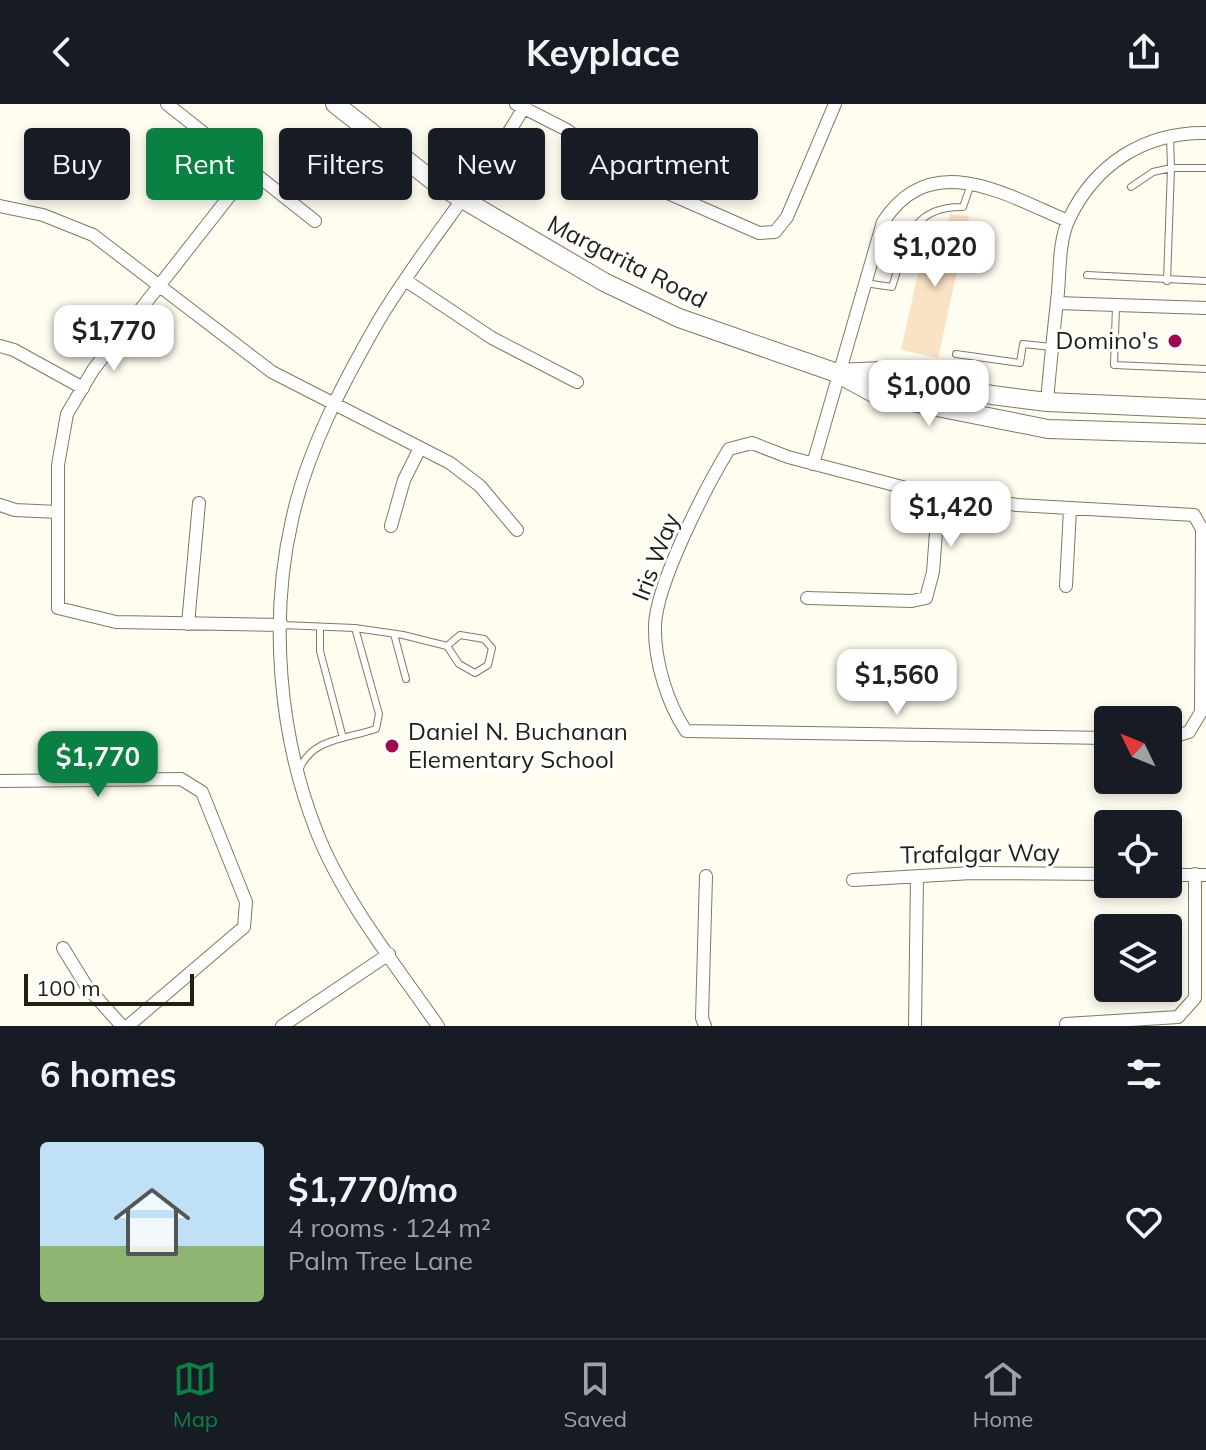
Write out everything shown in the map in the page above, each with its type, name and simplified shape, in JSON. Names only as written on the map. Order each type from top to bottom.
[{"type":"main road","name":"Margarita Road","points":[[335,104],[428,177]]},
{"type":"main road","name":"Margarita Road","points":[[463,200],[604,282],[679,318],[837,373],[877,395],[1048,429],[1206,434]]},
{"type":"main road","name":"Margarita Road","points":[[837,373],[882,371],[992,395],[1047,402],[1206,409]]},
{"type":"main road","points":[[962,413],[971,406],[1038,413],[1046,411],[1047,402]]},
{"type":"street","points":[[167,104],[197,128]]},
{"type":"street","points":[[508,128],[522,105],[567,130],[629,176],[759,233],[775,232],[787,217],[835,104]]},
{"type":"street","points":[[1047,402],[1068,221],[1089,187],[1111,162],[1147,142],[1170,136],[1206,133]]},
{"type":"street","points":[[263,180],[315,221]]},
{"type":"street","points":[[1068,221],[971,184],[939,181],[905,194],[883,222],[813,464],[939,493],[1070,509],[1194,515],[1202,529],[1204,631],[1201,712],[1189,732],[1182,734]]},
{"type":"street","points":[[227,200],[83,388],[67,414],[58,465],[58,608],[116,622],[282,625]]},
{"type":"street","points":[[438,1026],[345,886],[317,832],[298,772],[288,724],[281,662],[283,578],[292,519],[317,445],[336,405],[380,320],[463,200]]},
{"type":"street","points":[[0,206],[43,215],[93,235],[272,372],[450,463],[480,486],[517,530]]},
{"type":"street","points":[[405,280],[492,338],[577,382]]},
{"type":"street","points":[[1057,303],[1206,308]]},
{"type":"street","points":[[0,346],[14,350],[83,388]]},
{"type":"street","name":"Iris Way","points":[[813,464],[752,443],[729,449],[669,575],[655,624],[659,663],[675,715],[686,731],[1094,738]]},
{"type":"street","points":[[391,526],[404,480],[420,448]]},
{"type":"street","points":[[807,598],[912,601],[926,598],[933,572],[939,493]]},
{"type":"street","points":[[188,624],[199,503]]},
{"type":"street","points":[[0,505],[15,510],[57,512]]},
{"type":"street","points":[[1066,586],[1070,509]]},
{"type":"street","points":[[0,781],[181,779],[202,792],[246,902],[244,927],[125,1026],[87,987],[63,948]]},
{"type":"street","name":"Trafalgar Way","points":[[853,880],[917,876],[1094,874]]},
{"type":"street","points":[[1066,1024],[1178,1017],[1195,998],[1201,874]]},
{"type":"street","points":[[705,1026],[702,1018],[706,876]]},
{"type":"street","points":[[915,1026],[917,876]]},
{"type":"street","points":[[282,1026],[389,954]]},
{"type":"lane","points":[[1167,281],[1170,136]]},
{"type":"lane","points":[[1131,187],[1153,172],[1171,168],[1206,168]]},
{"type":"lane","points":[[864,282],[892,287],[910,233],[922,217],[941,207],[963,207],[971,184]]},
{"type":"lane","points":[[1087,275],[1206,281]]},
{"type":"lane","points":[[1116,306],[1114,365],[1206,369]]},
{"type":"lane","points":[[956,354],[1020,363],[1023,344],[1052,347]]},
{"type":"lane","points":[[282,625],[355,628],[394,634],[447,646],[459,664],[475,673],[488,665],[492,648],[484,639],[460,635],[447,646]]},
{"type":"lane","points":[[320,627],[320,651],[343,738]]},
{"type":"lane","points":[[298,772],[306,753],[376,729],[379,714],[355,628]]},
{"type":"lane","points":[[394,634],[406,679]]},
{"type":"building","points":[[950,214],[969,216],[938,358],[901,350],[924,246],[927,238],[935,240],[938,229],[947,231]]},
{"type":"place","name":"Domino's","points":[[1175,341]]},
{"type":"place","name":"Daniel N. Buchanan Elementary School","points":[[392,746]]}]
